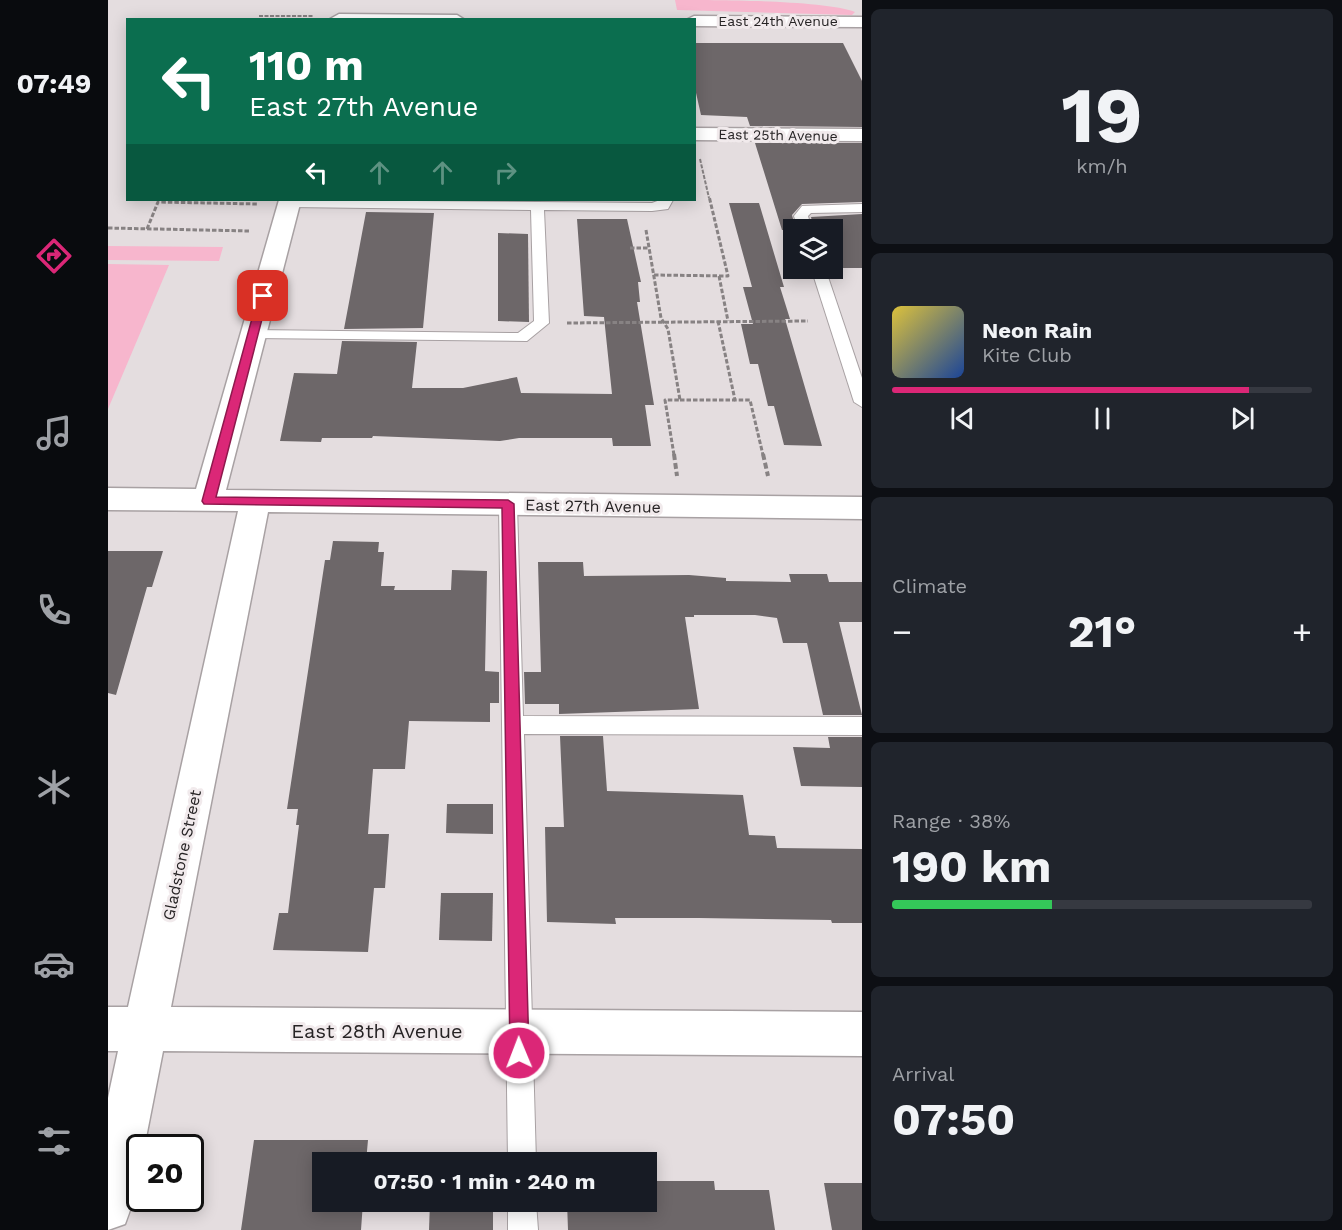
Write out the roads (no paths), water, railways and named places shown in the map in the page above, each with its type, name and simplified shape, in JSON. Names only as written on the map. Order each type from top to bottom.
[{"type":"street","points":[[339,18],[344,0]]},
{"type":"street","name":"East 24th Avenue","points":[[696,21],[862,22]]},
{"type":"street","name":"East 25th Avenue","points":[[696,134],[862,135]]},
{"type":"street","points":[[208,501],[290,201]]},
{"type":"street","name":"East 27th Avenue","points":[[108,499],[862,508]]},
{"type":"street","name":"Gladstone Street","points":[[108,1207],[127,1029],[255,502]]},
{"type":"street","name":"East 28th Avenue","points":[[127,1029],[862,1034]]},
{"type":"lane","points":[[290,201],[537,207],[652,207],[663,206],[666,201]]},
{"type":"lane","points":[[252,335],[522,338],[542,323],[537,207]]},
{"type":"lane","points":[[802,219],[801,216],[807,209],[862,208]]},
{"type":"lane","points":[[821,279],[862,402]]},
{"type":"lane","points":[[508,504],[522,1152]]},
{"type":"lane","points":[[513,725],[862,726]]},
{"type":"lane","points":[[522,1212],[523,1230]]}]
